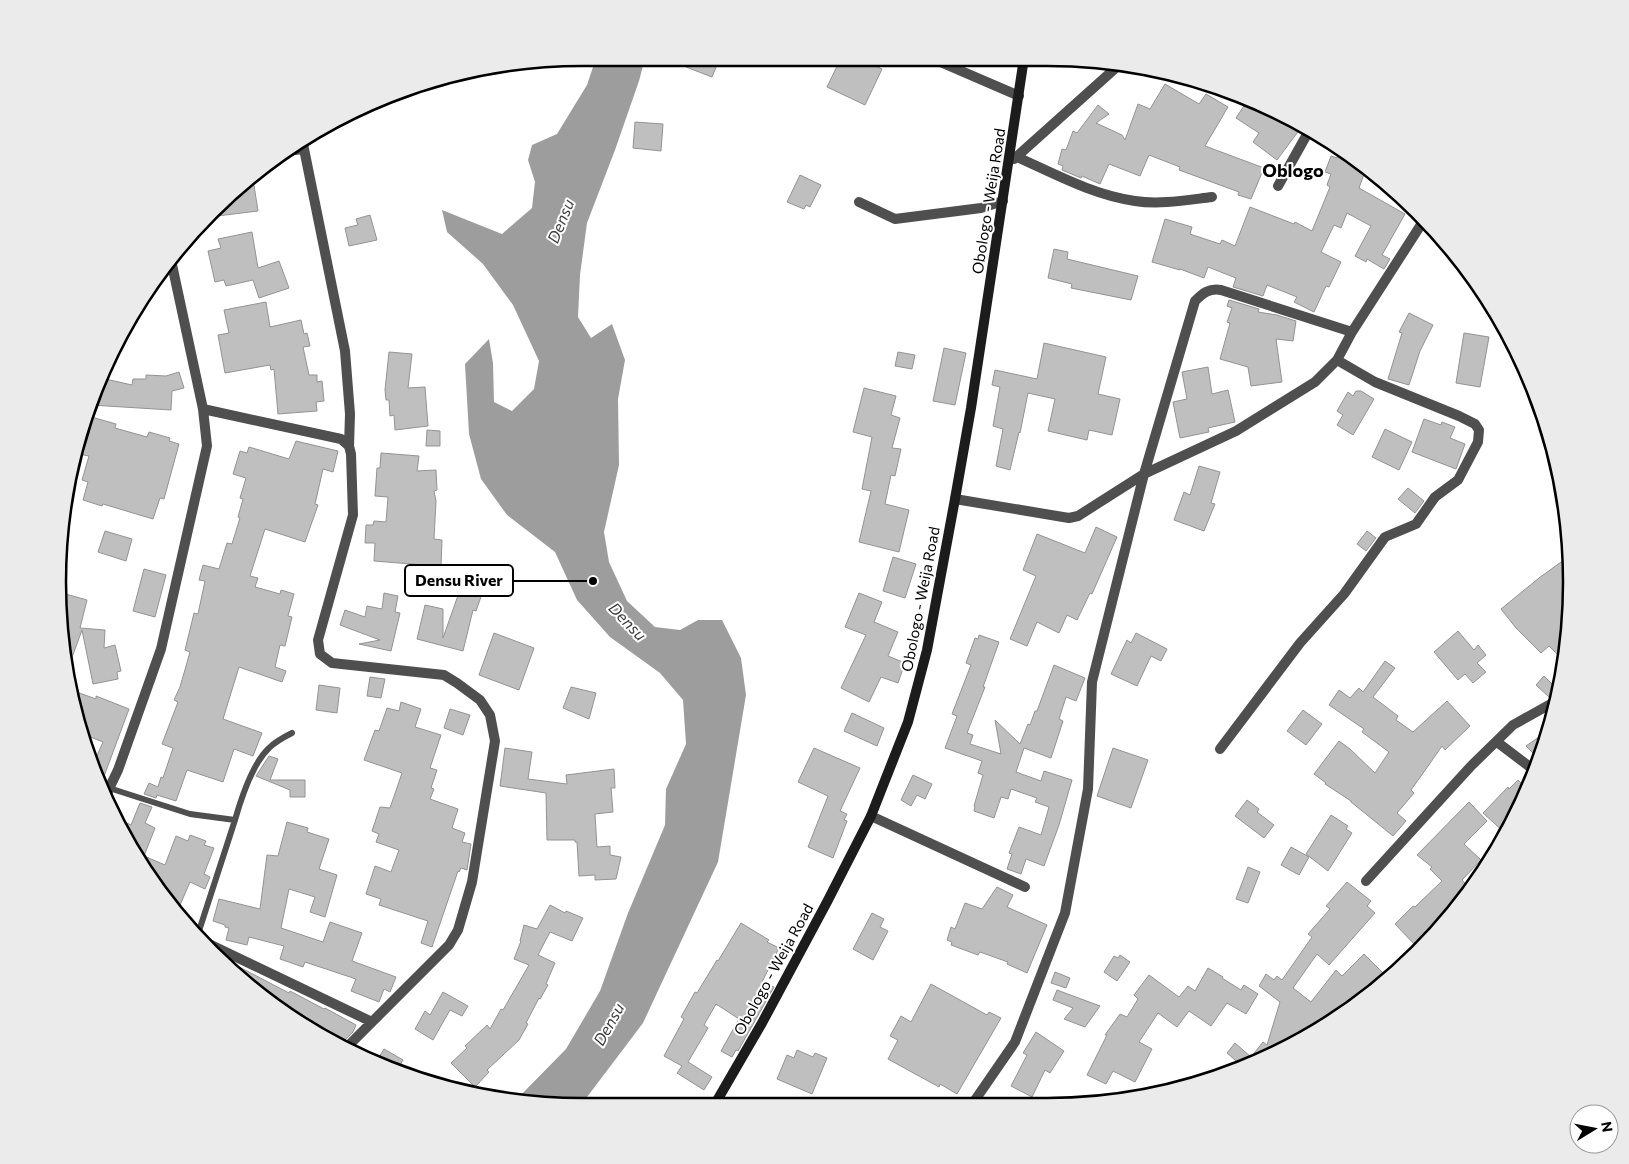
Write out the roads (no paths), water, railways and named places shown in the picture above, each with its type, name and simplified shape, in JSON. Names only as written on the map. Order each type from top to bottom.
[{"type":"street","points":[[950,66],[1019,96]]},
{"type":"street","name":"Obologo - Weija Road","points":[[718,1098],[762,1023],[871,816],[908,722],[927,650],[971,408],[1023,66]]},
{"type":"street","points":[[1008,164],[1113,71]]},
{"type":"street","points":[[1278,186],[1306,136]]},
{"type":"street","points":[[304,148],[345,351],[350,414],[349,446],[351,454],[353,515],[318,640],[320,654],[332,663],[444,676],[457,682],[480,700],[490,715],[495,741],[472,882],[458,930],[450,944],[351,1043]]},
{"type":"street","points":[[1018,157],[1083,187],[1136,202],[1160,202],[1212,197]]},
{"type":"street","points":[[859,202],[895,219],[981,208],[1003,201]]},
{"type":"street","points":[[955,499],[1069,518],[1078,516],[1144,474],[1236,431],[1315,382],[1337,360],[1352,332],[1420,226]]},
{"type":"street","points":[[110,788],[118,770],[161,650],[207,446],[202,409],[172,269]]},
{"type":"street","points":[[976,1098],[1015,1042],[1065,913],[1088,789],[1092,682],[1144,474],[1195,301],[1203,293],[1212,289],[1221,290],[1352,332]]},
{"type":"street","points":[[1220,749],[1300,643],[1344,594],[1385,537],[1416,524],[1435,497],[1458,480],[1478,442],[1476,424],[1375,382],[1337,360]]},
{"type":"street","points":[[202,409],[342,439],[349,446]]},
{"type":"street","points":[[1366,881],[1472,765],[1513,725],[1547,706]]},
{"type":"street","points":[[1497,742],[1528,766]]},
{"type":"street","points":[[871,816],[1025,888]]},
{"type":"street","points":[[217,947],[372,1022]]},
{"type":"lane","points":[[200,928],[243,794],[261,758],[268,749],[292,732]]},
{"type":"lane","points":[[112,794],[190,814],[235,820]]},
{"type":"water","name":"Densu","points":[[593,66],[643,66],[615,150],[587,223],[580,275],[578,317],[591,338],[612,324],[625,360],[618,399],[619,465],[604,532],[609,562],[627,601],[655,627],[680,630],[698,620],[722,620],[741,658],[746,695],[718,862],[643,1023],[586,1098],[582,1098],[522,1094],[566,1049],[600,991],[628,913],[665,825],[666,789],[686,744],[683,700],[660,673],[610,637],[577,600],[555,552],[507,515],[481,479],[469,434],[465,364],[489,339],[493,363],[494,402],[512,411],[534,389],[539,361],[513,305],[483,264],[447,232],[442,210],[502,234],[532,208],[535,182],[528,160],[532,145],[557,134],[587,85]]},
{"type":"place","name":"Densu River","points":[[593,581]]},
{"type":"district","name":"Oblogo","points":[[1293,170]]}]
